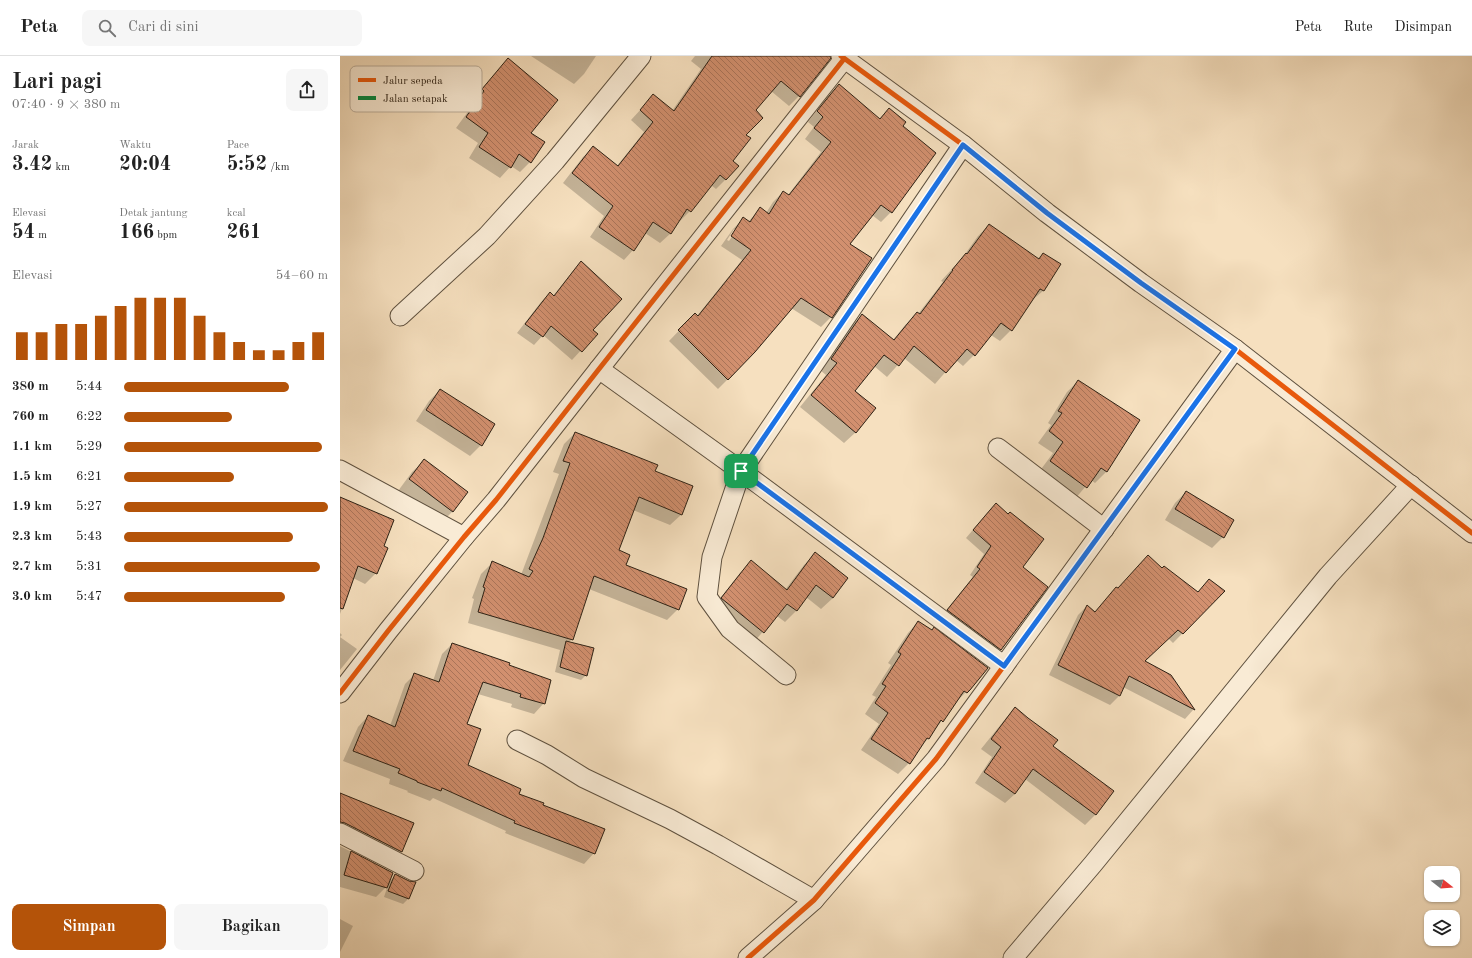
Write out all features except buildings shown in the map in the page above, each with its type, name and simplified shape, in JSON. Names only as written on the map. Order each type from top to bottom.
[{"type":"street","points":[[400,316],[487,236],[555,162],[641,56]]},
{"type":"street","points":[[340,693],[388,631],[496,500],[599,370],[843,57],[963,145],[1047,213],[1141,283],[1235,349],[1472,533]]},
{"type":"street","points":[[786,676],[730,629],[707,597],[712,557],[741,471],[963,145]]},
{"type":"street","points":[[748,958],[814,900],[936,759],[1235,349]]},
{"type":"street","points":[[599,370],[741,471],[1004,666]]},
{"type":"street","points":[[998,448],[1104,529]]},
{"type":"street","points":[[340,470],[464,537]]},
{"type":"street","points":[[1013,958],[1093,864],[1328,576],[1411,485]]},
{"type":"street","points":[[517,740],[547,755],[584,778],[670,819],[814,900]]},
{"type":"street","points":[[340,833],[414,871]]},
{"type":"marked path","points":[[963,145],[741,471],[1004,666]]},
{"type":"cycle path","points":[[841,56],[963,145],[1047,213],[1141,283],[1235,349],[1472,533]]},
{"type":"cycle path","points":[[340,693],[388,631],[496,500],[844,59]]},
{"type":"cycle path","points":[[748,958],[814,900],[936,759],[1235,349]]},
{"type":"route","points":[[963,145],[1047,213],[1141,283],[1235,349],[1004,666],[741,471],[963,145]]}]
